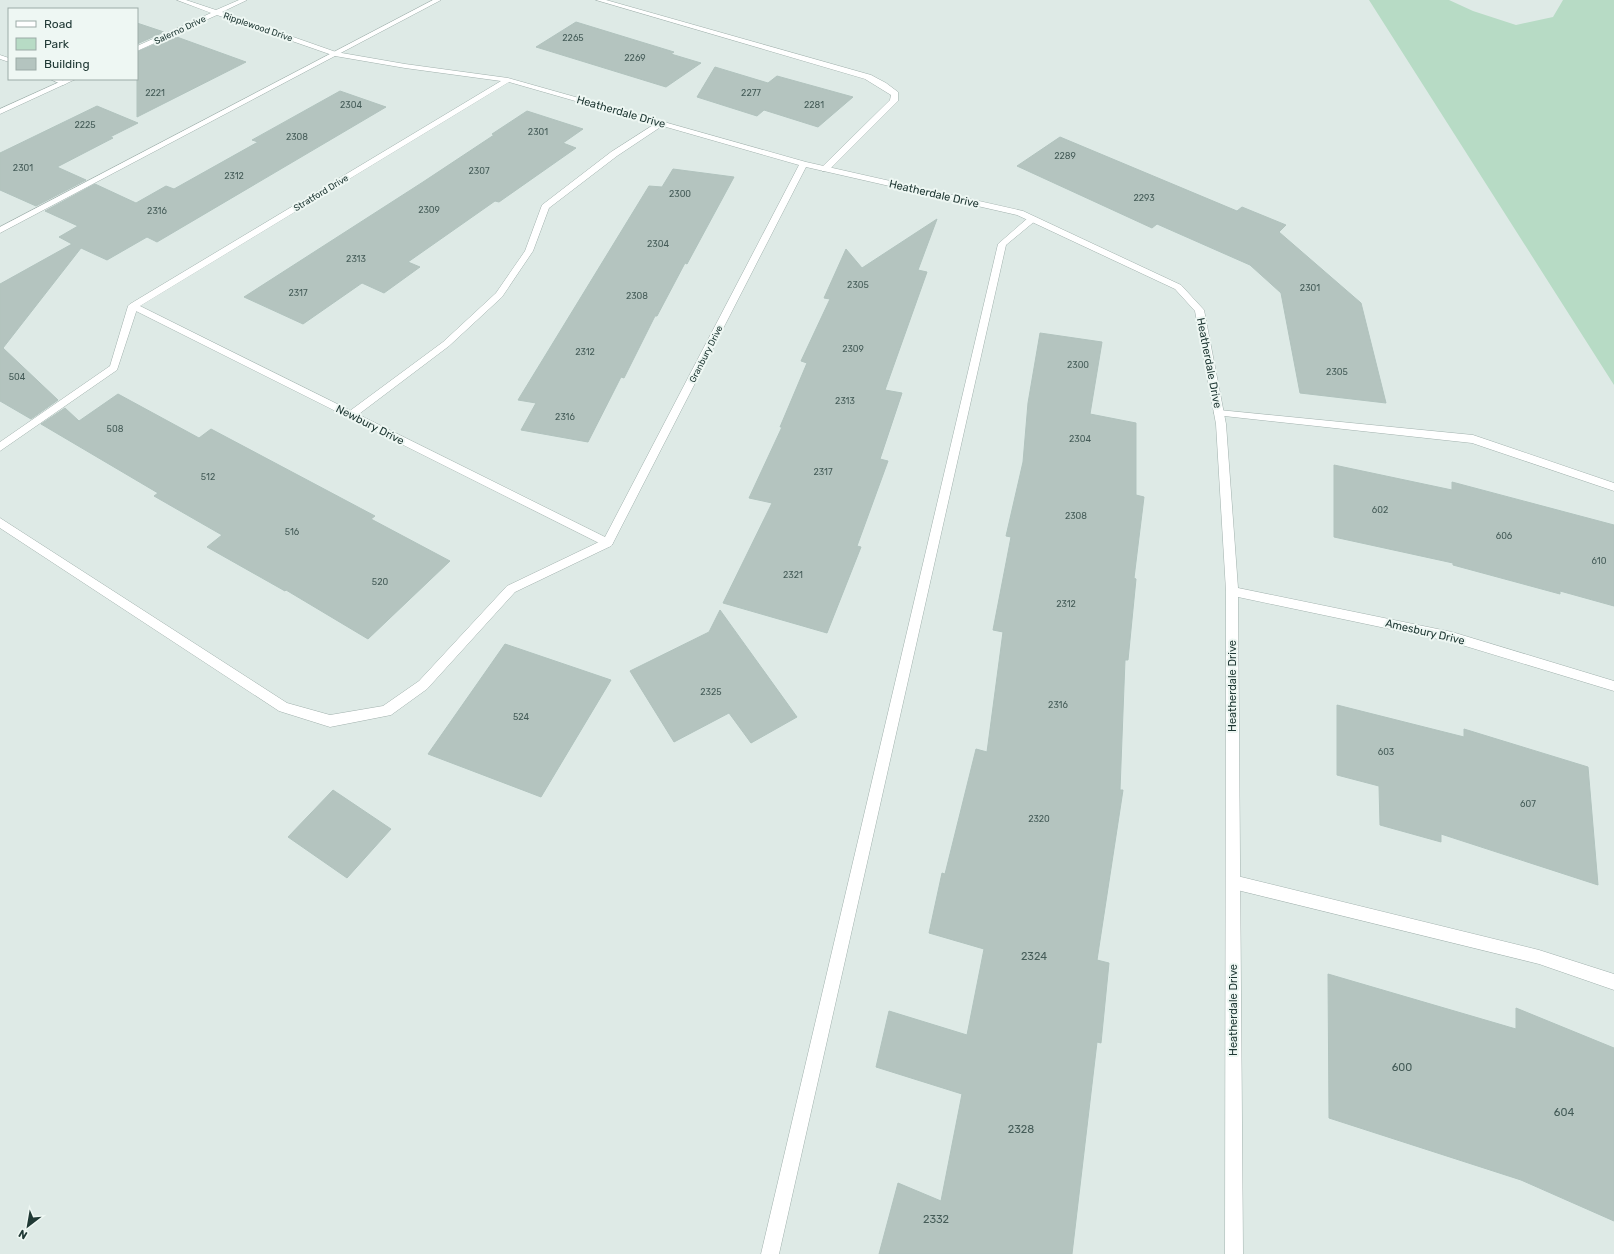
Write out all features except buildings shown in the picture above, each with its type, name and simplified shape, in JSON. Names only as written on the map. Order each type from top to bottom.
[{"type":"street","name":"Ripplewood Drive","points":[[180,0],[335,54]]},
{"type":"street","name":"Salerno Drive","points":[[138,49],[244,0]]},
{"type":"street","points":[[0,230],[438,0]]},
{"type":"street","points":[[600,0],[868,77],[883,85],[895,94],[894,101],[825,169]]},
{"type":"street","name":"Heatherdale Drive","points":[[335,54],[404,66],[508,80],[804,164],[1020,213],[1178,287],[1199,310],[1219,413],[1232,591],[1234,1254]]},
{"type":"street","points":[[56,80],[63,83]]},
{"type":"street","points":[[0,112],[70,80]]},
{"type":"street","name":"Stratford Drive","points":[[134,306],[508,80]]},
{"type":"street","points":[[351,415],[446,344],[499,295],[528,251],[545,207],[614,154],[661,124]]},
{"type":"street","name":"Granbury Drive","points":[[607,543],[804,164]]},
{"type":"street","points":[[770,1254],[1002,244],[1032,219]]},
{"type":"street","points":[[0,447],[114,368],[134,306]]},
{"type":"street","name":"Newbury Drive","points":[[134,306],[607,543]]},
{"type":"street","points":[[1219,413],[1473,439],[1614,487]]},
{"type":"street","points":[[0,522],[284,707],[330,721],[386,711],[423,685],[511,589],[607,543]]},
{"type":"street","name":"Amesbury Drive","points":[[1232,591],[1452,637],[1614,686]]},
{"type":"street","points":[[1233,882],[1539,957],[1614,982]]},
{"type":"green space","points":[[1369,0],[1449,0],[1473,11],[1516,25],[1553,17],[1563,0],[1614,0],[1614,385]]}]
